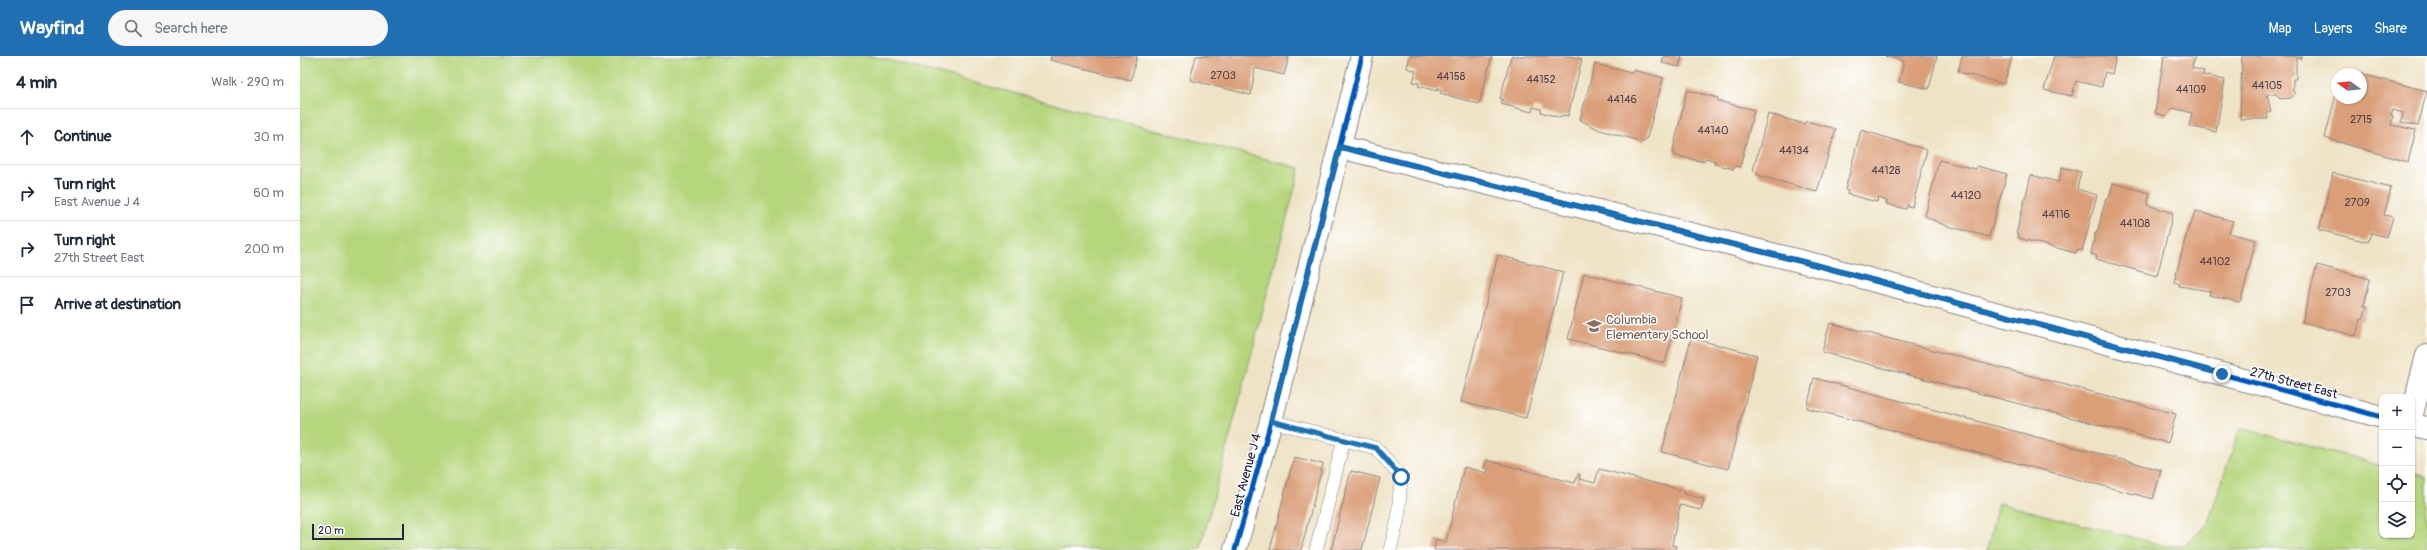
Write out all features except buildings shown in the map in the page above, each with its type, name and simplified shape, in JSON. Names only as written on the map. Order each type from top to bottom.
[{"type":"street","name":"East Avenue J 4","points":[[1235,550],[1271,421],[1362,56]]},
{"type":"street","name":"27th Street East","points":[[1340,147],[1820,266],[2379,415]]},
{"type":"street","points":[[2415,402],[2427,356]]},
{"type":"street","points":[[2415,426],[2427,428]]},
{"type":"lane","points":[[1271,421],[1376,448],[1401,477],[1398,519],[1390,550]]},
{"type":"lane","points":[[1316,550],[1344,439]]},
{"type":"green space","points":[[300,56],[872,56],[1300,168],[1200,550],[300,550]]},
{"type":"green space","points":[[2240,428],[2379,464],[2379,538],[2415,538],[2415,474],[2427,477],[2427,550],[1987,550],[1998,503],[2166,546],[2185,545],[2207,525]]},
{"type":"cycle path","points":[[1235,550],[1271,421],[1362,56]]},
{"type":"cycle path","points":[[1340,147],[1820,266],[2379,416]]},
{"type":"place","name":"Columbia Elementary School","points":[[1594,326]]},
{"type":"route","points":[[1401,477],[1376,448],[1271,421],[1340,147],[1820,266],[2222,374]]}]
